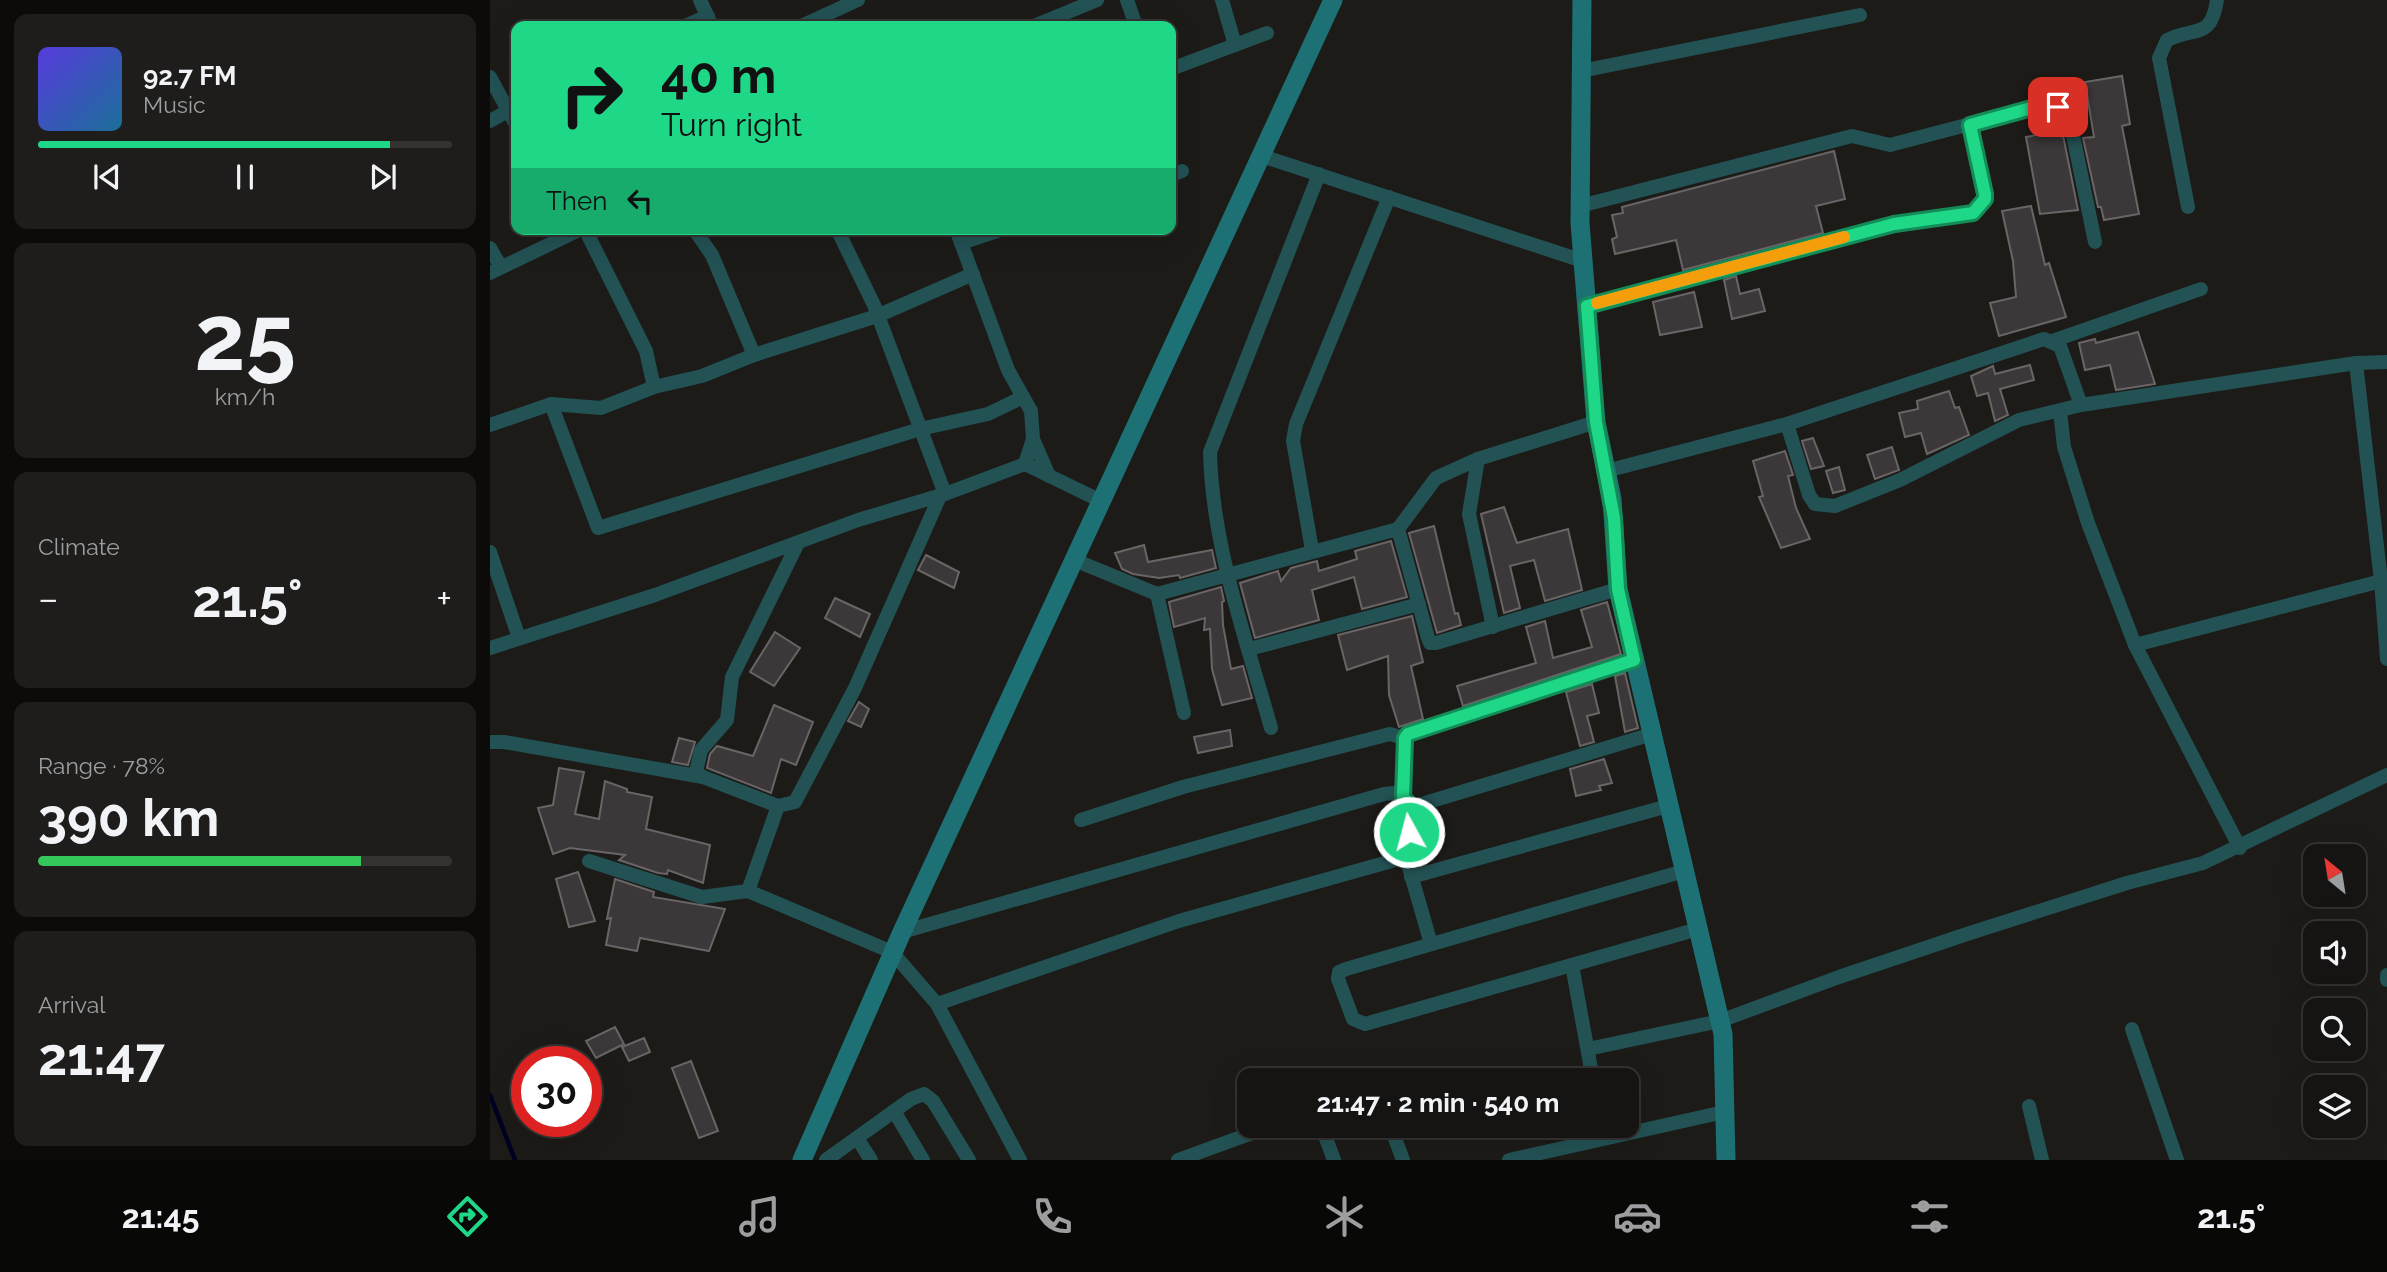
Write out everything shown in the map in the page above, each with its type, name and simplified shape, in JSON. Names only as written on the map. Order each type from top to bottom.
[{"type":"main road","points":[[809,1156],[892,952],[1099,500],[1333,0]]},
{"type":"main road","points":[[1582,0],[1580,206],[1596,422],[1616,538],[1618,589],[1723,1034],[1726,1160]]},
{"type":"street","points":[[700,0],[710,21]]},
{"type":"street","points":[[812,21],[858,0]]},
{"type":"street","points":[[1046,21],[1097,0]]},
{"type":"street","points":[[1127,0],[1134,21]]},
{"type":"street","points":[[1222,0],[1235,45]]},
{"type":"street","points":[[2188,207],[2159,58],[2167,40],[2200,32],[2209,26],[2214,18],[2217,0]]},
{"type":"street","points":[[1581,71],[1860,15]]},
{"type":"street","points":[[1176,67],[1267,33]]},
{"type":"street","points":[[490,77],[511,107]]},
{"type":"street","points":[[1580,206],[1852,135],[1891,145],[2046,104],[2058,107],[2070,121],[2095,242]]},
{"type":"street","points":[[490,121],[511,109]]},
{"type":"street","points":[[1587,306],[1885,226],[1973,213],[1985,199],[1985,194],[1970,125]]},
{"type":"street","points":[[1262,156],[1583,261]]},
{"type":"street","points":[[1271,728],[1228,573],[1211,474],[1210,452],[1319,174]]},
{"type":"street","points":[[1312,550],[1293,441],[1296,424],[1389,197]]},
{"type":"street","points":[[490,248],[495,270],[570,235]]},
{"type":"street","points":[[586,235],[646,351],[654,387]]},
{"type":"street","points":[[698,235],[712,256],[754,355]]},
{"type":"street","points":[[490,742],[504,742],[703,777],[778,806],[795,802],[855,688],[943,495],[877,316],[840,235]]},
{"type":"street","points":[[959,236],[1008,370],[1031,411],[1033,439],[1049,476]]},
{"type":"street","points":[[490,425],[551,404],[601,408],[654,387],[702,376],[754,355],[877,316],[973,274]]},
{"type":"street","points":[[2052,341],[2201,289]]},
{"type":"street","points":[[1606,471],[1787,424],[2043,339],[2060,346],[2081,405]]},
{"type":"street","points":[[1787,424],[1809,495],[1815,504],[1835,506],[1900,480],[2019,420],[2081,405],[2356,363],[2387,362]]},
{"type":"street","points":[[2356,363],[2381,581],[2387,659]]},
{"type":"street","points":[[551,404],[598,528],[920,429],[988,414],[1023,397]]},
{"type":"street","points":[[2060,411],[2064,447],[2088,523],[2135,645],[2240,848]]},
{"type":"street","points":[[1072,559],[1157,594],[1312,550],[1398,529],[1436,478],[1478,459],[1596,422]]},
{"type":"street","points":[[1025,464],[1033,439]]},
{"type":"street","points":[[1478,459],[1469,514],[1493,627]]},
{"type":"street","points":[[490,648],[655,595],[858,520],[943,495],[1025,464],[1099,500]]},
{"type":"street","points":[[1398,529],[1430,643],[1618,589]]},
{"type":"street","points":[[703,777],[696,772],[701,750],[727,720],[732,677],[798,543]]},
{"type":"street","points":[[490,552],[519,638]]},
{"type":"street","points":[[2135,645],[2381,581]]},
{"type":"street","points":[[1157,594],[1184,713]]},
{"type":"street","points":[[1249,649],[1419,604]]},
{"type":"street","points":[[1431,944],[1406,857],[1405,738],[1408,734],[1634,660]]},
{"type":"street","points":[[1081,820],[1183,787],[1390,734],[1405,738]]},
{"type":"street","points":[[1407,802],[1652,734]]},
{"type":"street","points":[[1588,1049],[1720,1021],[1852,972],[2127,883],[2203,863],[2240,848],[2387,775]]},
{"type":"street","points":[[902,932],[1384,794],[1394,793],[1407,802]]},
{"type":"street","points":[[748,891],[778,806]]},
{"type":"street","points":[[1411,877],[1668,806]]},
{"type":"street","points":[[937,1004],[1179,921],[1406,857]]},
{"type":"street","points":[[589,861],[702,897],[748,891],[892,952],[937,1004],[1020,1160]]},
{"type":"street","points":[[1684,871],[1339,972],[1338,979],[1353,1019],[1365,1024],[1698,929]]},
{"type":"street","points":[[1572,965],[1591,1068]]},
{"type":"street","points":[[2132,1029],[2177,1160]]},
{"type":"street","points":[[826,1160],[911,1098],[924,1094],[933,1101],[969,1160]]},
{"type":"street","points":[[2029,1106],[2042,1160]]},
{"type":"street","points":[[894,1111],[923,1160]]},
{"type":"street","points":[[1639,1126],[1724,1112]]},
{"type":"street","points":[[858,1138],[871,1160]]},
{"type":"street","points":[[1182,1159],[1239,1138]]},
{"type":"street","points":[[1326,1138],[1334,1160]]},
{"type":"street","points":[[1395,1138],[1403,1160]]},
{"type":"street","points":[[1509,1160],[1580,1138]]},
{"type":"building","points":[[2122,76],[2130,124],[2122,126],[2139,214],[2104,220],[2101,207],[2098,207],[2083,138],[2094,137],[2085,82]]},
{"type":"building","points":[[2062,130],[2078,210],[2040,214],[2026,137]]},
{"type":"building","points":[[1834,151],[1845,199],[1816,206],[1823,233],[1683,270],[1676,240],[1615,254],[1612,239],[1617,237],[1612,215],[1623,213],[1622,207]]},
{"type":"building","points":[[2031,206],[2045,265],[2049,263],[2066,317],[1999,336],[1990,303],[2016,297],[2013,261],[2002,211]]},
{"type":"building","points":[[1736,276],[1740,294],[1759,289],[1765,311],[1732,319],[1724,280]]},
{"type":"building","points":[[1694,292],[1702,327],[1660,335],[1653,302]]},
{"type":"building","points":[[2138,332],[2155,384],[2116,390],[2110,365],[2085,370],[2079,343],[2095,339],[2096,343]]},
{"type":"building","points":[[2030,365],[2034,380],[2000,389],[2008,415],[1995,421],[1988,393],[1977,396],[1971,376],[1993,366],[1995,374]]},
{"type":"building","points":[[1949,391],[1955,408],[1959,407],[1969,435],[1927,454],[1921,433],[1905,437],[1899,413],[1918,409],[1917,401]]},
{"type":"building","points":[[1813,438],[1824,466],[1811,469],[1802,441]]},
{"type":"building","points":[[1892,447],[1899,470],[1875,479],[1867,455]]},
{"type":"building","points":[[1785,451],[1793,475],[1788,476],[1796,508],[1810,539],[1781,548],[1759,497],[1763,496],[1753,461]]},
{"type":"building","points":[[1839,467],[1845,490],[1833,493],[1826,471]]},
{"type":"building","points":[[1504,507],[1517,543],[1568,529],[1582,590],[1545,601],[1534,560],[1510,566],[1520,608],[1504,613],[1481,514]]},
{"type":"building","points":[[1434,526],[1455,614],[1458,613],[1461,625],[1437,633],[1409,533]]},
{"type":"building","points":[[1391,541],[1407,597],[1362,609],[1354,577],[1312,590],[1319,620],[1255,638],[1240,583],[1278,571],[1281,581],[1291,568],[1317,561],[1319,571],[1357,559],[1355,551]]},
{"type":"building","points":[[1144,545],[1148,562],[1212,550],[1216,568],[1180,578],[1179,575],[1159,578],[1133,574],[1122,569],[1115,553]]},
{"type":"building","points":[[926,555],[959,572],[954,588],[918,570]]},
{"type":"building","points":[[1221,587],[1224,601],[1223,625],[1231,669],[1243,666],[1252,698],[1222,705],[1212,669],[1210,629],[1204,630],[1205,618],[1174,627],[1169,602]]},
{"type":"building","points":[[835,598],[870,614],[860,637],[825,618]]},
{"type":"building","points":[[1607,602],[1621,654],[1463,706],[1457,686],[1536,663],[1526,627],[1545,621],[1553,658],[1592,647],[1581,610]]},
{"type":"building","points":[[1412,616],[1423,662],[1411,666],[1423,719],[1399,727],[1389,695],[1388,656],[1347,670],[1338,635]]},
{"type":"building","points":[[775,632],[800,648],[774,686],[750,672]]},
{"type":"building","points":[[1625,673],[1638,728],[1625,732],[1615,676]]},
{"type":"building","points":[[1592,684],[1599,713],[1587,716],[1594,742],[1580,746],[1566,692]]},
{"type":"building","points":[[859,702],[869,709],[861,727],[848,721]]},
{"type":"building","points":[[774,705],[813,722],[796,765],[781,759],[771,793],[707,768],[710,754],[717,746],[753,756]]},
{"type":"building","points":[[1230,730],[1232,746],[1198,753],[1194,737]]},
{"type":"building","points":[[679,738],[695,742],[688,765],[672,762]]},
{"type":"building","points":[[1604,759],[1612,783],[1599,786],[1601,790],[1576,796],[1570,769]]},
{"type":"building","points":[[559,768],[584,772],[575,814],[599,819],[605,781],[627,789],[627,792],[652,797],[646,829],[710,845],[703,883],[668,870],[667,874],[658,873],[619,860],[625,855],[570,848],[553,854],[538,808],[553,805]]},
{"type":"building","points":[[578,872],[595,921],[569,927],[556,879]]},
{"type":"building","points":[[615,879],[654,892],[653,897],[725,909],[709,951],[640,938],[637,951],[606,945],[611,918],[607,919]]},
{"type":"building","points":[[615,1027],[624,1044],[602,1055],[602,1046],[589,1046],[586,1041]]},
{"type":"building","points":[[644,1038],[650,1052],[629,1061],[622,1047]]},
{"type":"building","points":[[691,1061],[718,1131],[699,1138],[672,1068]]},
{"type":"waterway","points":[[490,1095],[515,1160]]},
{"type":"slow traffic","points":[[1597,303],[1844,237]]},
{"type":"route","points":[[1409,832],[1412,807],[1403,797],[1405,738],[1408,734],[1634,660],[1618,589],[1612,499],[1596,422],[1587,306],[1894,224],[1973,213],[1985,199],[1985,194],[1970,125],[2046,104],[2058,107]]}]
